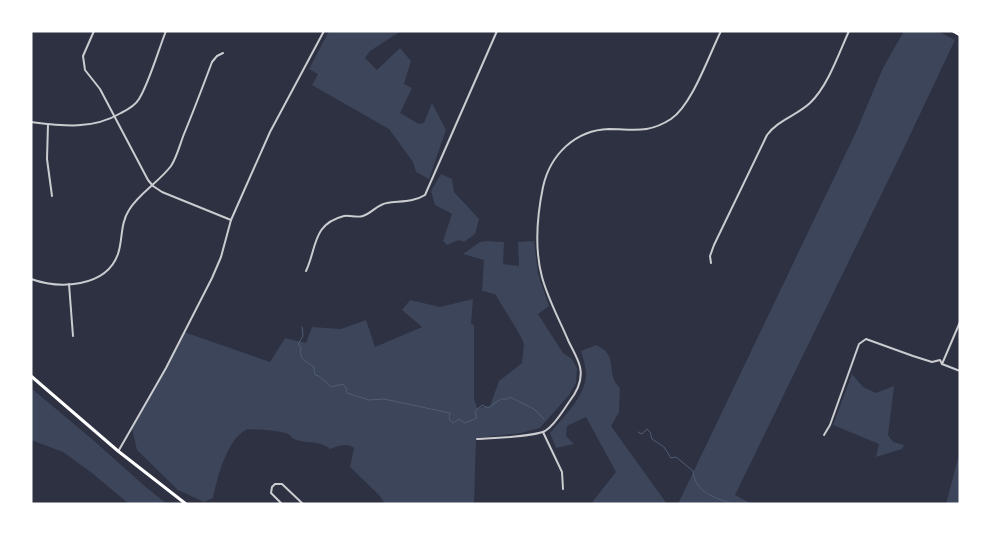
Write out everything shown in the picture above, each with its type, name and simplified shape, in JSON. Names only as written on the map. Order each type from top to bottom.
[{"type":"main road","points":[[953,31],[960,34]]},
{"type":"main road","points":[[31,376],[118,451],[186,504]]},
{"type":"street","points":[[94,31],[83,56],[85,70],[100,89],[116,116],[148,180],[162,192],[231,220]]},
{"type":"street","points":[[31,122],[88,126],[116,116],[135,104],[139,100],[166,31]]},
{"type":"street","points":[[118,451],[212,278],[221,257],[231,220],[270,132],[324,31]]},
{"type":"street","points":[[306,271],[310,263],[316,238],[323,227],[332,221],[348,216],[363,216],[383,204],[417,199],[426,195],[497,31]]},
{"type":"street","points":[[477,439],[543,432],[557,419],[580,384],[581,372],[575,354],[553,307],[542,277],[539,262],[538,212],[548,171],[559,153],[566,146],[587,133],[608,129],[633,131],[648,129],[672,119],[686,103],[721,31]]},
{"type":"street","points":[[711,263],[710,256],[714,245],[767,136],[778,123],[803,108],[818,94],[849,31]]},
{"type":"street","points":[[31,278],[53,284],[70,284],[91,280],[106,272],[119,251],[122,227],[129,209],[173,163],[212,62],[223,53]]},
{"type":"street","points":[[48,124],[47,160],[52,196]]},
{"type":"street","points":[[70,284],[73,336]]},
{"type":"street","points":[[942,364],[960,322]]},
{"type":"street","points":[[824,435],[830,425],[859,344],[866,338],[932,362],[940,360],[942,364],[960,371]]},
{"type":"street","points":[[543,432],[562,472],[563,489]]},
{"type":"street","points":[[282,504],[271,493],[274,484],[282,484],[303,504]]},
{"type":"shaded area","points":[[329,31],[401,31],[370,51],[365,58],[377,70],[400,48],[411,61],[404,84],[412,88],[400,113],[419,124],[424,123],[432,103],[446,130],[429,179],[416,172],[413,162],[389,129],[312,85],[318,74],[309,69]]},
{"type":"shaded area","points":[[904,31],[937,31],[955,40],[735,495],[752,504],[678,504],[856,132],[883,68]]},
{"type":"shaded area","points":[[441,174],[452,179],[454,192],[479,219],[475,234],[464,242],[459,240],[447,245],[443,241],[452,214],[435,205],[431,191]]},
{"type":"shaded area","points":[[534,241],[538,274],[549,306],[538,314],[563,353],[572,359],[577,368],[576,383],[569,395],[540,428],[521,433],[476,438],[474,504],[385,504],[379,495],[350,467],[354,448],[351,446],[342,445],[330,449],[322,444],[294,439],[289,434],[254,429],[246,430],[233,442],[224,460],[213,498],[204,502],[178,490],[137,450],[132,429],[184,332],[270,362],[285,338],[306,343],[312,327],[341,329],[366,320],[375,347],[422,327],[402,310],[410,300],[440,307],[473,299],[471,324],[474,325],[474,399],[477,408],[490,406],[499,381],[522,363],[524,344],[495,294],[482,291],[484,260],[463,254],[480,242],[504,242],[503,264],[519,266],[518,242]]},
{"type":"shaded area","points":[[596,345],[604,349],[608,354],[615,383],[620,388],[619,412],[611,426],[667,504],[594,504],[593,501],[616,472],[586,417],[567,426],[566,436],[574,444],[556,448],[550,433],[573,406],[585,382],[586,371],[581,351]]},
{"type":"shaded area","points":[[852,374],[863,387],[876,393],[894,386],[888,435],[893,442],[904,445],[902,449],[876,457],[879,444],[833,425]]},
{"type":"shaded area","points":[[31,388],[167,504],[129,504],[63,452],[31,440]]},
{"type":"shaded area","points":[[958,458],[960,458],[960,504],[946,504]]},
{"type":"waterway","points":[[302,327],[303,336],[298,344],[301,348],[302,358],[314,367],[315,375],[319,376],[331,387],[343,384],[347,393],[369,400],[384,399],[450,413],[449,419],[453,423],[459,419],[465,423],[477,418],[475,411],[482,405],[488,408],[501,399],[510,397],[534,409],[544,419]]},
{"type":"waterway","points":[[638,432],[642,434],[647,429],[652,439],[664,447],[671,458],[676,457],[693,471],[702,490],[713,497],[733,504]]}]
